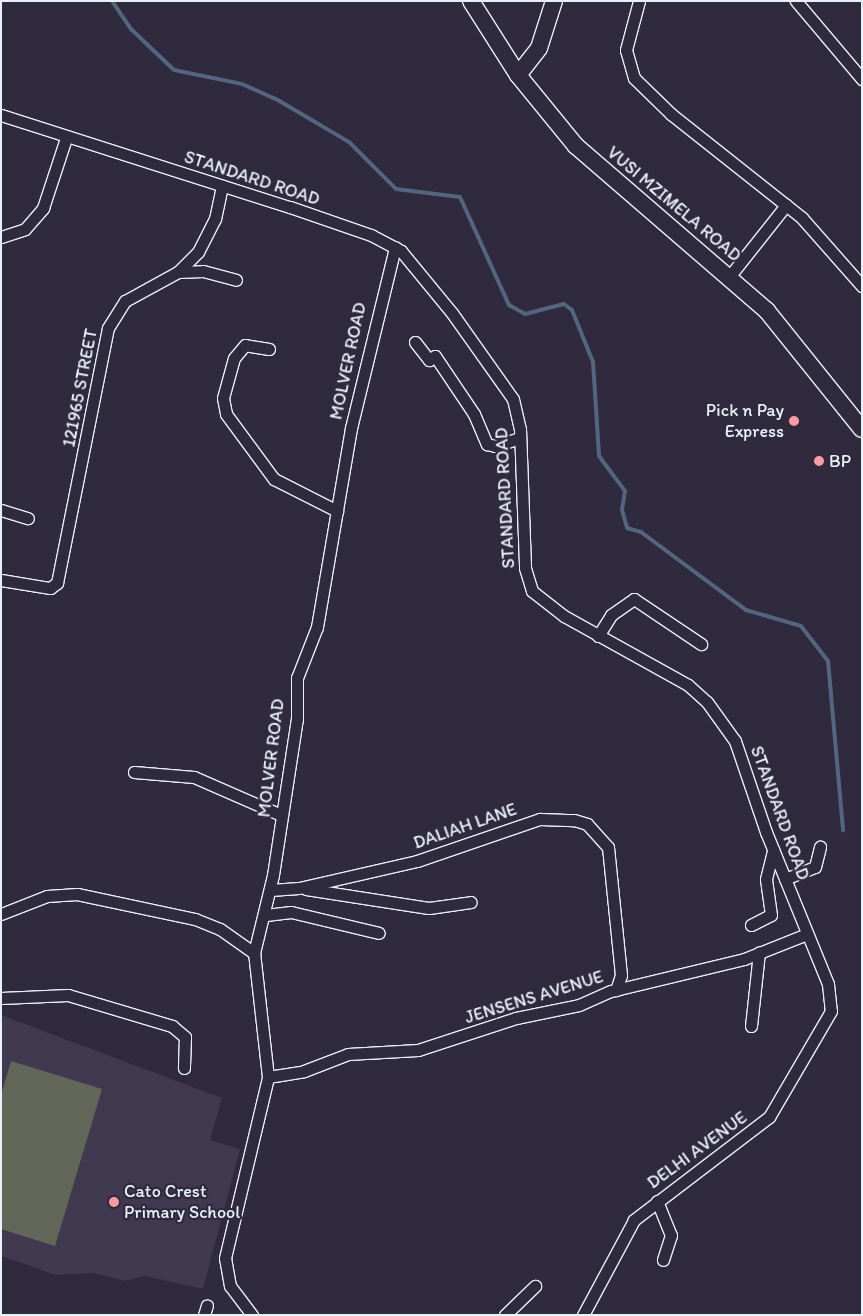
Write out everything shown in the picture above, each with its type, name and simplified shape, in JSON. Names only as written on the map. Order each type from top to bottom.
[{"type":"main road","name":"VUSI MZIMELA ROAD","points":[[472,1],[518,75],[576,146],[729,277],[797,344],[862,429]]},
{"type":"main road","points":[[518,75],[539,48],[554,1]]},
{"type":"street","points":[[639,1],[626,50],[634,78],[671,114],[786,205],[819,234],[862,286]]},
{"type":"street","points":[[796,1],[862,80]]},
{"type":"street","name":"STANDARD ROAD","points":[[1,115],[66,138],[222,186],[395,247],[501,378],[516,408],[529,586],[545,604],[598,636],[688,685],[707,702],[735,741],[773,850],[828,984],[831,1012]]},
{"type":"street","points":[[1,238],[25,229],[43,208],[66,138]]},
{"type":"street","name":"121965 STREET","points":[[1,580],[50,588],[57,583],[108,328],[125,301],[178,272],[207,240],[222,186]]},
{"type":"street","points":[[729,277],[786,205]]},
{"type":"street","name":"MOLVER ROAD","points":[[252,1315],[227,1277],[228,1240],[268,1077],[254,953],[266,915],[270,890],[296,719],[297,678],[317,627],[351,428],[395,247]]},
{"type":"street","points":[[178,272],[202,271],[236,280]]},
{"type":"street","points":[[415,342],[429,360],[435,356],[487,444],[519,438]]},
{"type":"street","points":[[269,349],[245,345],[234,358],[223,398],[226,414],[274,479],[337,511]]},
{"type":"street","points":[[1,510],[28,518]]},
{"type":"street","points":[[598,636],[611,615],[634,599],[702,644]]},
{"type":"street","points":[[134,772],[194,778],[281,815]]},
{"type":"street","name":"DALIAH LANE","points":[[270,890],[299,888],[417,862],[540,819],[587,824],[608,847],[614,878],[620,975],[616,990]]},
{"type":"street","points":[[785,879],[816,867],[820,847]]},
{"type":"street","points":[[750,925],[771,915],[766,880],[773,850]]},
{"type":"street","points":[[299,888],[430,908],[471,902]]},
{"type":"street","points":[[1,914],[48,896],[77,894],[195,919],[220,929],[254,953]]},
{"type":"street","points":[[266,915],[291,912],[379,933]]},
{"type":"street","name":"JENSENS AVENUE","points":[[268,1077],[304,1071],[348,1054],[418,1050],[516,1018],[579,1005],[616,990],[714,968],[807,934]]},
{"type":"street","points":[[751,1026],[759,952]]},
{"type":"street","points":[[1,998],[68,995],[172,1026],[185,1037],[184,1068]]},
{"type":"street","name":"DELHI AVENUE","points":[[583,1315],[621,1238],[634,1220],[769,1117],[831,1012]]},
{"type":"street","points":[[657,1201],[671,1235],[662,1260]]},
{"type":"street","points":[[505,1315],[535,1286]]},
{"type":"shaded area","name":"Cato Crest Primary School","points":[[1,1015],[222,1098],[210,1140],[240,1149],[203,1289],[145,1276],[125,1281],[93,1273],[56,1275],[1,1256]]},
{"type":"green space","points":[[11,1061],[102,1089],[55,1246],[1,1229],[1,1095]]},
{"type":"waterway","points":[[112,1],[131,29],[174,70],[242,84],[276,99],[349,142],[396,189],[460,197],[509,305],[525,314],[564,304],[572,310],[593,362],[599,456],[625,491],[622,510],[627,528],[641,532],[746,610],[801,626],[828,661],[843,830]]},
{"type":"place","name":"Pick n Pay Express","points":[[794,421]]},
{"type":"place","name":"BP","points":[[819,461]]},
{"type":"place","name":"Cato Crest Primary School","points":[[114,1202]]}]
